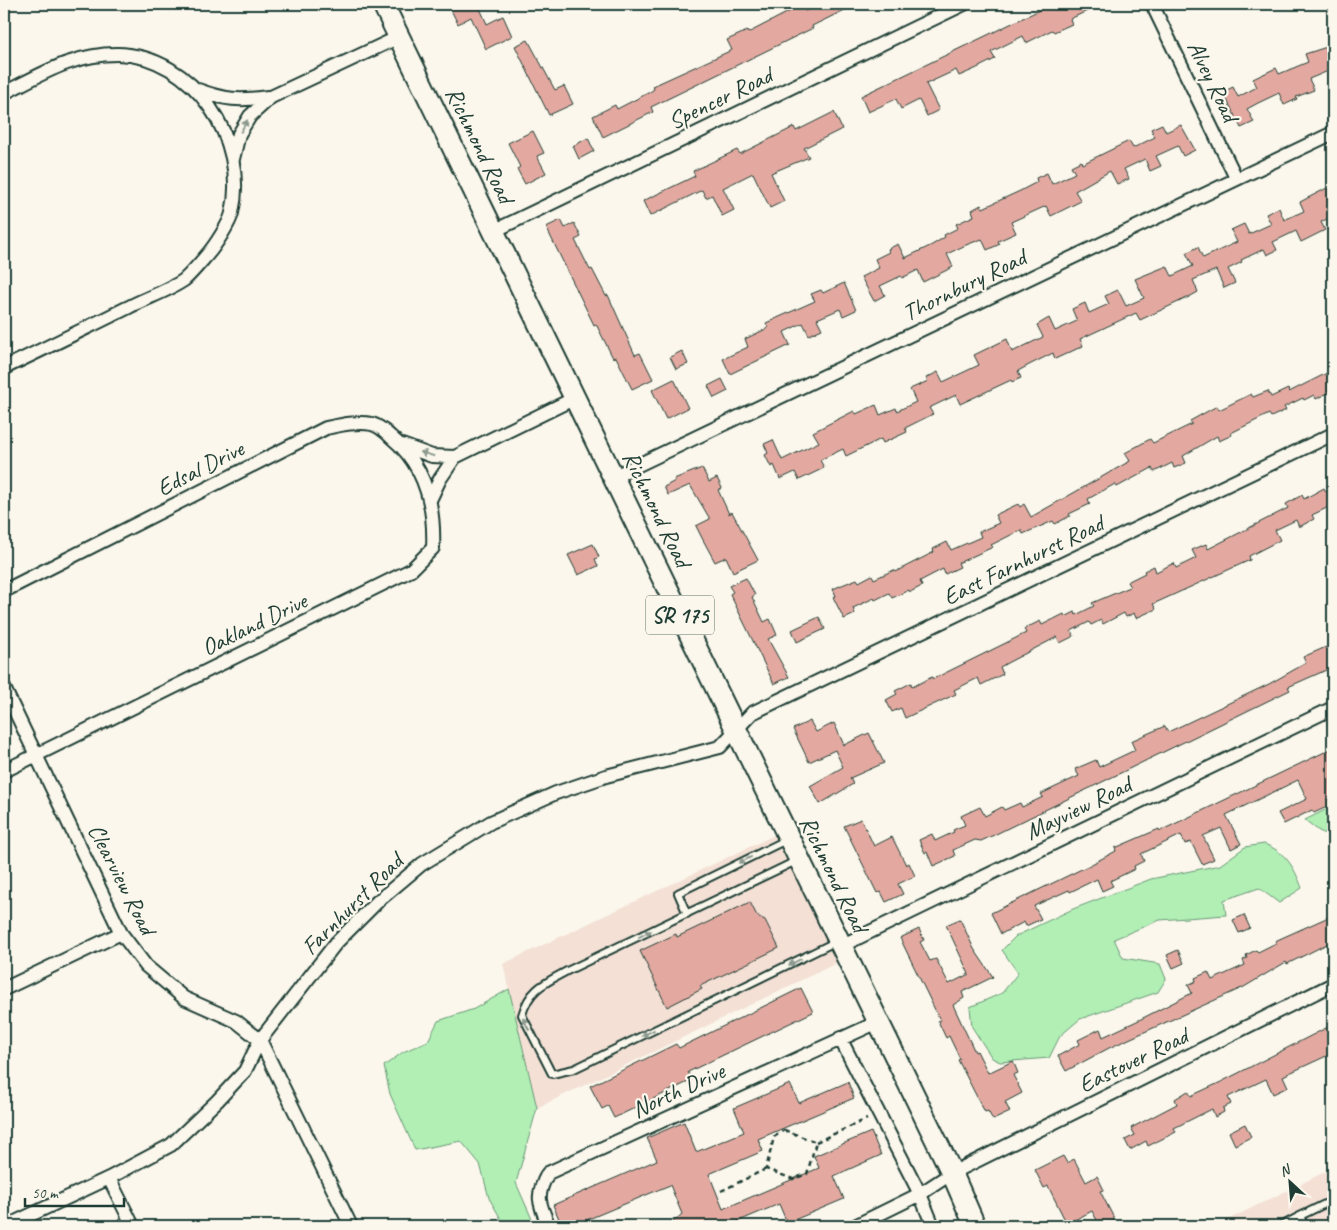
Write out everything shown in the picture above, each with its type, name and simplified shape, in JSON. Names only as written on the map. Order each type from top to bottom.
[{"type":"main road","name":"Richmond Road","points":[[383,4],[952,1173],[975,1226]]},
{"type":"street","name":"Spencer Road","points":[[494,232],[964,4]]},
{"type":"street","name":"Alvey Road","points":[[1152,4],[1236,178]]},
{"type":"street","points":[[232,163],[239,134],[250,116],[271,97],[399,36]]},
{"type":"street","points":[[4,93],[68,61],[88,55],[119,54],[154,60],[193,85],[221,99],[240,101],[271,97]]},
{"type":"street","points":[[4,368],[183,280],[209,254],[232,214],[235,184],[228,145],[219,122],[204,96],[193,85]]},
{"type":"street","name":"Thornbury Road","points":[[613,477],[1333,133]]},
{"type":"street","points":[[400,444],[432,456],[455,457],[575,398]]},
{"type":"street","name":"Edsal Drive","points":[[4,591],[326,428],[344,424],[372,424],[400,444],[412,459]]},
{"type":"street","name":"East Farnhurst Road","points":[[736,732],[752,713],[1333,434]]},
{"type":"street","points":[[430,500],[440,479],[455,457]]},
{"type":"street","name":"Oakland Drive","points":[[4,771],[411,570],[432,548],[434,526],[430,500],[423,478],[412,459]]},
{"type":"street","name":"Clearview Road","points":[[4,688],[121,933],[146,966],[184,998],[236,1021],[260,1040],[351,1226]]},
{"type":"street","name":"Mayview Road","points":[[840,943],[1333,708]]},
{"type":"street","name":"Farnhurst Road","points":[[8,1226],[109,1178],[170,1145],[217,1101],[244,1071],[260,1040],[336,943],[378,901],[422,864],[491,822],[556,793],[606,776],[720,747],[736,732]]},
{"type":"street","points":[[4,989],[121,933]]},
{"type":"street","name":"Eastover Road","points":[[855,1226],[920,1194],[952,1173],[1333,984]]},
{"type":"street","name":"North Drive","points":[[549,1226],[539,1202],[540,1187],[548,1173],[878,1022]]},
{"type":"street","points":[[840,1038],[920,1194],[933,1226]]},
{"type":"street","points":[[109,1178],[133,1226]]},
{"type":"lane","points":[[687,914],[678,894],[789,838]]},
{"type":"lane","points":[[799,860],[544,983],[530,995],[522,1015],[552,1074],[574,1069],[840,943]]},
{"type":"lane","points":[[1281,1226],[1333,1200]]},
{"type":"lane","points":[[1300,1216],[1305,1226]]},
{"type":"path","points":[[766,1169],[774,1137],[784,1130],[816,1142],[879,1113]]},
{"type":"path","points":[[721,1191],[766,1169],[793,1179],[807,1174],[816,1142]]},
{"type":"shaded area","points":[[785,830],[847,958],[537,1108],[503,964]]},
{"type":"shaded area","points":[[1333,1168],[1333,1226],[1215,1226]]},
{"type":"green space","points":[[1333,806],[1333,837],[1319,831],[1305,820]]},
{"type":"green space","points":[[1264,844],[1272,847],[1284,856],[1296,873],[1302,888],[1279,903],[1259,888],[1224,900],[1226,915],[1160,920],[1114,939],[1123,958],[1160,964],[1166,979],[1158,992],[1080,1019],[1060,1036],[1049,1058],[1000,1062],[992,1058],[972,1027],[970,1007],[1002,993],[1018,973],[1002,950],[1016,936],[1073,909],[1151,879],[1220,865],[1245,847]]},
{"type":"green space","points":[[509,989],[537,1108],[516,1183],[535,1226],[505,1226],[489,1198],[480,1164],[461,1141],[415,1150],[390,1094],[384,1066],[403,1052],[428,1041],[438,1021],[474,1009]]},
{"type":"building","points":[[448,4],[478,4],[487,24],[503,16],[512,36],[486,49],[471,17],[458,24]]},
{"type":"building","points":[[819,4],[857,4],[812,26],[813,28],[651,107],[653,112],[603,137],[593,116],[615,105],[617,109],[650,92],[654,89],[653,86],[732,50],[727,40],[747,31],[748,33],[802,5],[805,11]]},
{"type":"building","points":[[1052,4],[1102,4],[1070,19],[1072,24],[1054,32],[1052,30],[1026,43],[1023,36],[991,52],[995,59],[975,69],[959,76],[956,70],[926,84],[939,110],[927,116],[919,100],[901,109],[896,99],[868,112],[861,96]]},
{"type":"building","points":[[528,40],[555,90],[564,86],[573,104],[549,115],[515,46]]},
{"type":"building","points":[[1333,45],[1333,69],[1309,79],[1314,90],[1296,97],[1297,99],[1284,105],[1279,93],[1258,103],[1247,109],[1254,122],[1241,128],[1223,92],[1233,87],[1238,97],[1257,87],[1253,79],[1276,68],[1279,74],[1308,62],[1305,54]]},
{"type":"building","points":[[834,112],[842,129],[804,148],[809,157],[771,173],[784,201],[770,208],[753,173],[723,188],[734,210],[722,216],[712,195],[706,198],[702,190],[650,216],[643,201],[695,176],[693,171],[737,150],[740,154],[794,127],[796,131]]},
{"type":"building","points":[[1162,124],[1166,132],[1181,125],[1195,150],[1183,156],[1178,146],[1156,156],[1161,166],[1150,171],[1145,159],[1124,169],[1129,179],[1117,184],[1110,171],[1075,191],[1081,201],[1051,216],[1046,206],[1011,222],[1016,233],[998,241],[1000,244],[987,250],[982,239],[966,245],[947,254],[953,267],[923,282],[918,270],[902,278],[901,276],[880,286],[885,295],[874,301],[861,277],[879,268],[875,259],[889,252],[888,249],[898,244],[905,258],[932,245],[945,237],[944,235],[958,228],[956,224],[974,216],[972,210],[981,205],[983,208],[1020,191],[1037,182],[1036,178],[1047,173],[1052,184],[1075,173],[1071,166],[1081,161],[1082,164],[1129,141],[1133,148],[1155,137],[1151,129]]},
{"type":"building","points":[[533,131],[544,153],[537,156],[546,173],[525,184],[517,169],[520,167],[508,143]]},
{"type":"building","points":[[588,138],[594,151],[579,159],[573,146]]},
{"type":"building","points":[[1329,187],[1333,195],[1333,216],[1321,222],[1325,230],[1301,242],[1296,231],[1273,242],[1277,250],[1267,255],[1264,249],[1241,260],[1242,262],[1228,269],[1235,283],[1224,288],[1216,270],[1193,280],[1198,292],[1189,297],[1140,320],[1136,313],[1080,339],[1083,346],[1055,359],[1053,353],[1018,371],[1021,378],[1012,382],[1011,380],[960,404],[956,395],[929,408],[933,414],[905,428],[907,432],[883,443],[881,439],[846,456],[843,449],[820,460],[824,468],[799,480],[795,472],[780,479],[774,465],[771,467],[765,455],[768,453],[764,444],[773,440],[782,460],[819,442],[813,432],[854,411],[856,414],[876,405],[880,415],[896,408],[897,411],[916,402],[910,389],[928,381],[926,378],[938,372],[943,382],[979,365],[974,355],[1007,339],[1012,352],[1043,337],[1037,325],[1049,318],[1055,331],[1077,321],[1072,309],[1085,303],[1089,313],[1109,304],[1105,296],[1118,290],[1126,306],[1144,298],[1135,279],[1167,266],[1172,276],[1193,266],[1186,253],[1198,247],[1203,258],[1237,242],[1231,230],[1244,224],[1249,234],[1271,224],[1266,214],[1279,208],[1284,220],[1304,211],[1300,202]]},
{"type":"building","points":[[561,220],[565,228],[574,223],[581,237],[575,240],[590,270],[592,269],[606,296],[608,295],[635,355],[640,353],[653,379],[632,389],[616,357],[613,358],[596,324],[594,325],[546,227]]},
{"type":"building","points":[[844,283],[856,310],[843,316],[840,309],[817,319],[822,329],[809,335],[803,323],[784,332],[790,345],[730,374],[723,359],[748,347],[745,339],[768,328],[766,323],[815,301],[811,294],[821,290],[823,293]]},
{"type":"building","points":[[682,351],[688,364],[676,369],[670,357]]},
{"type":"building","points":[[1333,370],[1333,390],[1316,399],[1314,395],[1304,400],[1303,398],[1284,407],[1286,410],[1271,417],[1269,414],[1219,441],[1217,436],[1183,456],[1186,463],[1174,468],[1172,463],[1154,472],[1152,468],[1117,487],[1115,484],[1088,499],[1090,504],[1069,514],[1070,516],[1055,524],[1053,521],[1023,534],[1021,530],[991,545],[993,547],[958,563],[960,567],[945,574],[943,569],[920,581],[922,586],[910,592],[909,590],[892,598],[889,593],[875,600],[874,598],[853,608],[855,614],[844,619],[833,597],[836,596],[833,589],[857,579],[859,582],[872,575],[874,579],[894,570],[895,572],[934,552],[933,549],[947,542],[951,550],[981,537],[979,532],[999,523],[995,515],[1018,504],[1020,507],[1024,504],[1031,517],[1130,461],[1125,453],[1150,439],[1153,443],[1192,424],[1190,421],[1217,406],[1219,410],[1251,394],[1253,397],[1268,391],[1271,397],[1288,389],[1289,392]]},
{"type":"building","points":[[674,379],[688,408],[666,419],[652,390]]},
{"type":"building","points":[[722,379],[728,391],[714,398],[708,386]]},
{"type":"building","points":[[702,468],[709,482],[717,478],[722,488],[718,490],[729,514],[732,512],[758,560],[733,572],[726,557],[715,562],[696,526],[710,519],[690,485],[668,495],[664,487],[675,481],[674,479]]},
{"type":"building","points":[[1324,488],[1326,492],[1333,489],[1333,505],[1312,515],[1314,519],[1299,527],[1296,520],[1275,530],[1280,540],[1249,556],[1250,560],[1153,604],[1156,609],[1136,618],[1134,613],[1126,617],[1124,613],[1103,624],[1101,620],[1091,625],[1089,622],[1071,631],[1074,636],[1060,643],[1057,637],[1000,667],[1003,674],[981,685],[978,678],[954,690],[956,694],[905,718],[901,708],[892,712],[886,700],[897,694],[895,691],[911,683],[912,687],[932,677],[933,679],[1026,633],[1024,629],[1040,621],[1042,625],[1064,614],[1065,617],[1075,612],[1076,615],[1094,606],[1092,603],[1130,587],[1127,582],[1154,566],[1156,572],[1174,563],[1176,568],[1196,558],[1192,550],[1206,544],[1208,549],[1288,508],[1286,504],[1302,495],[1304,499]]},
{"type":"building","points":[[593,544],[599,557],[595,559],[598,566],[578,575],[568,555]]},
{"type":"building","points":[[746,578],[755,595],[752,597],[764,622],[770,619],[777,635],[768,639],[789,677],[774,684],[730,594],[733,592],[729,586]]},
{"type":"building","points":[[819,617],[825,629],[797,642],[792,630]]},
{"type":"building","points":[[1326,647],[1329,653],[1333,650],[1333,667],[1288,687],[1290,690],[994,835],[981,841],[975,840],[953,850],[955,856],[933,866],[927,852],[925,853],[919,840],[932,834],[935,841],[954,832],[953,830],[965,825],[961,816],[980,807],[985,816],[1002,807],[1004,810],[1020,803],[1022,807],[1043,797],[1041,794],[1079,776],[1075,769],[1096,760],[1099,767],[1135,750],[1131,741],[1165,726],[1168,732],[1269,684],[1306,663],[1303,657]]},
{"type":"building","points":[[810,721],[816,732],[834,723],[844,745],[869,733],[884,763],[850,778],[853,784],[820,804],[810,786],[843,767],[835,750],[809,762],[793,729]]},
{"type":"building","points":[[1333,748],[1333,804],[1314,813],[1312,810],[1284,824],[1278,813],[1307,799],[1298,780],[1226,815],[1241,844],[1231,849],[1221,828],[1203,836],[1214,859],[1202,864],[1191,842],[1185,844],[1181,835],[1141,854],[1144,861],[1134,866],[1135,869],[1110,881],[1113,886],[1102,891],[1097,879],[1070,892],[1069,890],[1034,906],[1041,919],[1026,926],[1024,922],[1001,934],[991,913],[1090,865],[1116,851],[1115,848],[1159,829],[1160,831]]},
{"type":"building","points":[[861,819],[874,846],[892,837],[906,865],[909,863],[915,876],[898,884],[903,894],[886,902],[881,892],[877,893],[844,826]]},
{"type":"building","points":[[750,902],[757,916],[765,920],[779,948],[700,986],[702,989],[667,1007],[640,951],[676,934],[677,937]]},
{"type":"building","points":[[1244,915],[1250,928],[1239,933],[1233,920]]},
{"type":"building","points":[[1333,915],[1333,941],[1287,964],[1286,962],[1244,987],[1109,1048],[1066,1071],[1058,1056],[1080,1044],[1078,1040],[1100,1029],[1103,1037],[1139,1020],[1192,993],[1188,985],[1196,981],[1195,978],[1208,972],[1212,980],[1245,965],[1243,960],[1247,958],[1246,955],[1256,950],[1258,952],[1276,943],[1275,941]]},
{"type":"building","points":[[960,919],[974,949],[993,977],[962,992],[964,998],[953,1005],[975,1052],[977,1051],[988,1073],[1013,1061],[1018,1073],[1013,1075],[1022,1093],[1005,1102],[1010,1112],[993,1120],[988,1111],[985,1112],[978,1099],[958,1060],[960,1059],[949,1036],[946,1038],[938,1021],[940,1020],[900,938],[919,929],[924,940],[920,942],[930,961],[936,959],[949,984],[969,974],[946,925]]},
{"type":"building","points":[[1178,950],[1184,963],[1173,968],[1167,955]]},
{"type":"building","points":[[801,988],[813,1012],[688,1072],[692,1080],[614,1118],[608,1106],[602,1109],[590,1086],[676,1044],[679,1048]]},
{"type":"building","points":[[1328,1027],[1333,1038],[1333,1053],[1283,1076],[1288,1087],[1273,1094],[1266,1079],[1228,1097],[1231,1104],[1223,1108],[1224,1112],[1215,1117],[1212,1109],[1174,1128],[1176,1132],[1148,1146],[1146,1141],[1130,1150],[1125,1140],[1135,1135],[1131,1128],[1177,1104],[1175,1099],[1188,1091],[1191,1096],[1221,1082]]},
{"type":"building","points":[[848,1082],[854,1098],[758,1139],[763,1151],[709,1174],[723,1209],[819,1168],[814,1156],[871,1132],[881,1155],[834,1176],[844,1199],[787,1223],[779,1204],[732,1224],[734,1226],[669,1226],[682,1214],[670,1185],[572,1226],[562,1226],[553,1205],[657,1160],[647,1138],[684,1122],[696,1152],[744,1132],[734,1108],[790,1084],[799,1103]]},
{"type":"building","points":[[1245,1124],[1251,1137],[1235,1145],[1229,1132]]},
{"type":"building","points":[[1063,1156],[1067,1163],[1074,1159],[1086,1182],[1097,1176],[1104,1190],[1100,1191],[1115,1220],[1100,1226],[1092,1211],[1067,1224],[1048,1186],[1044,1188],[1035,1170]]}]
